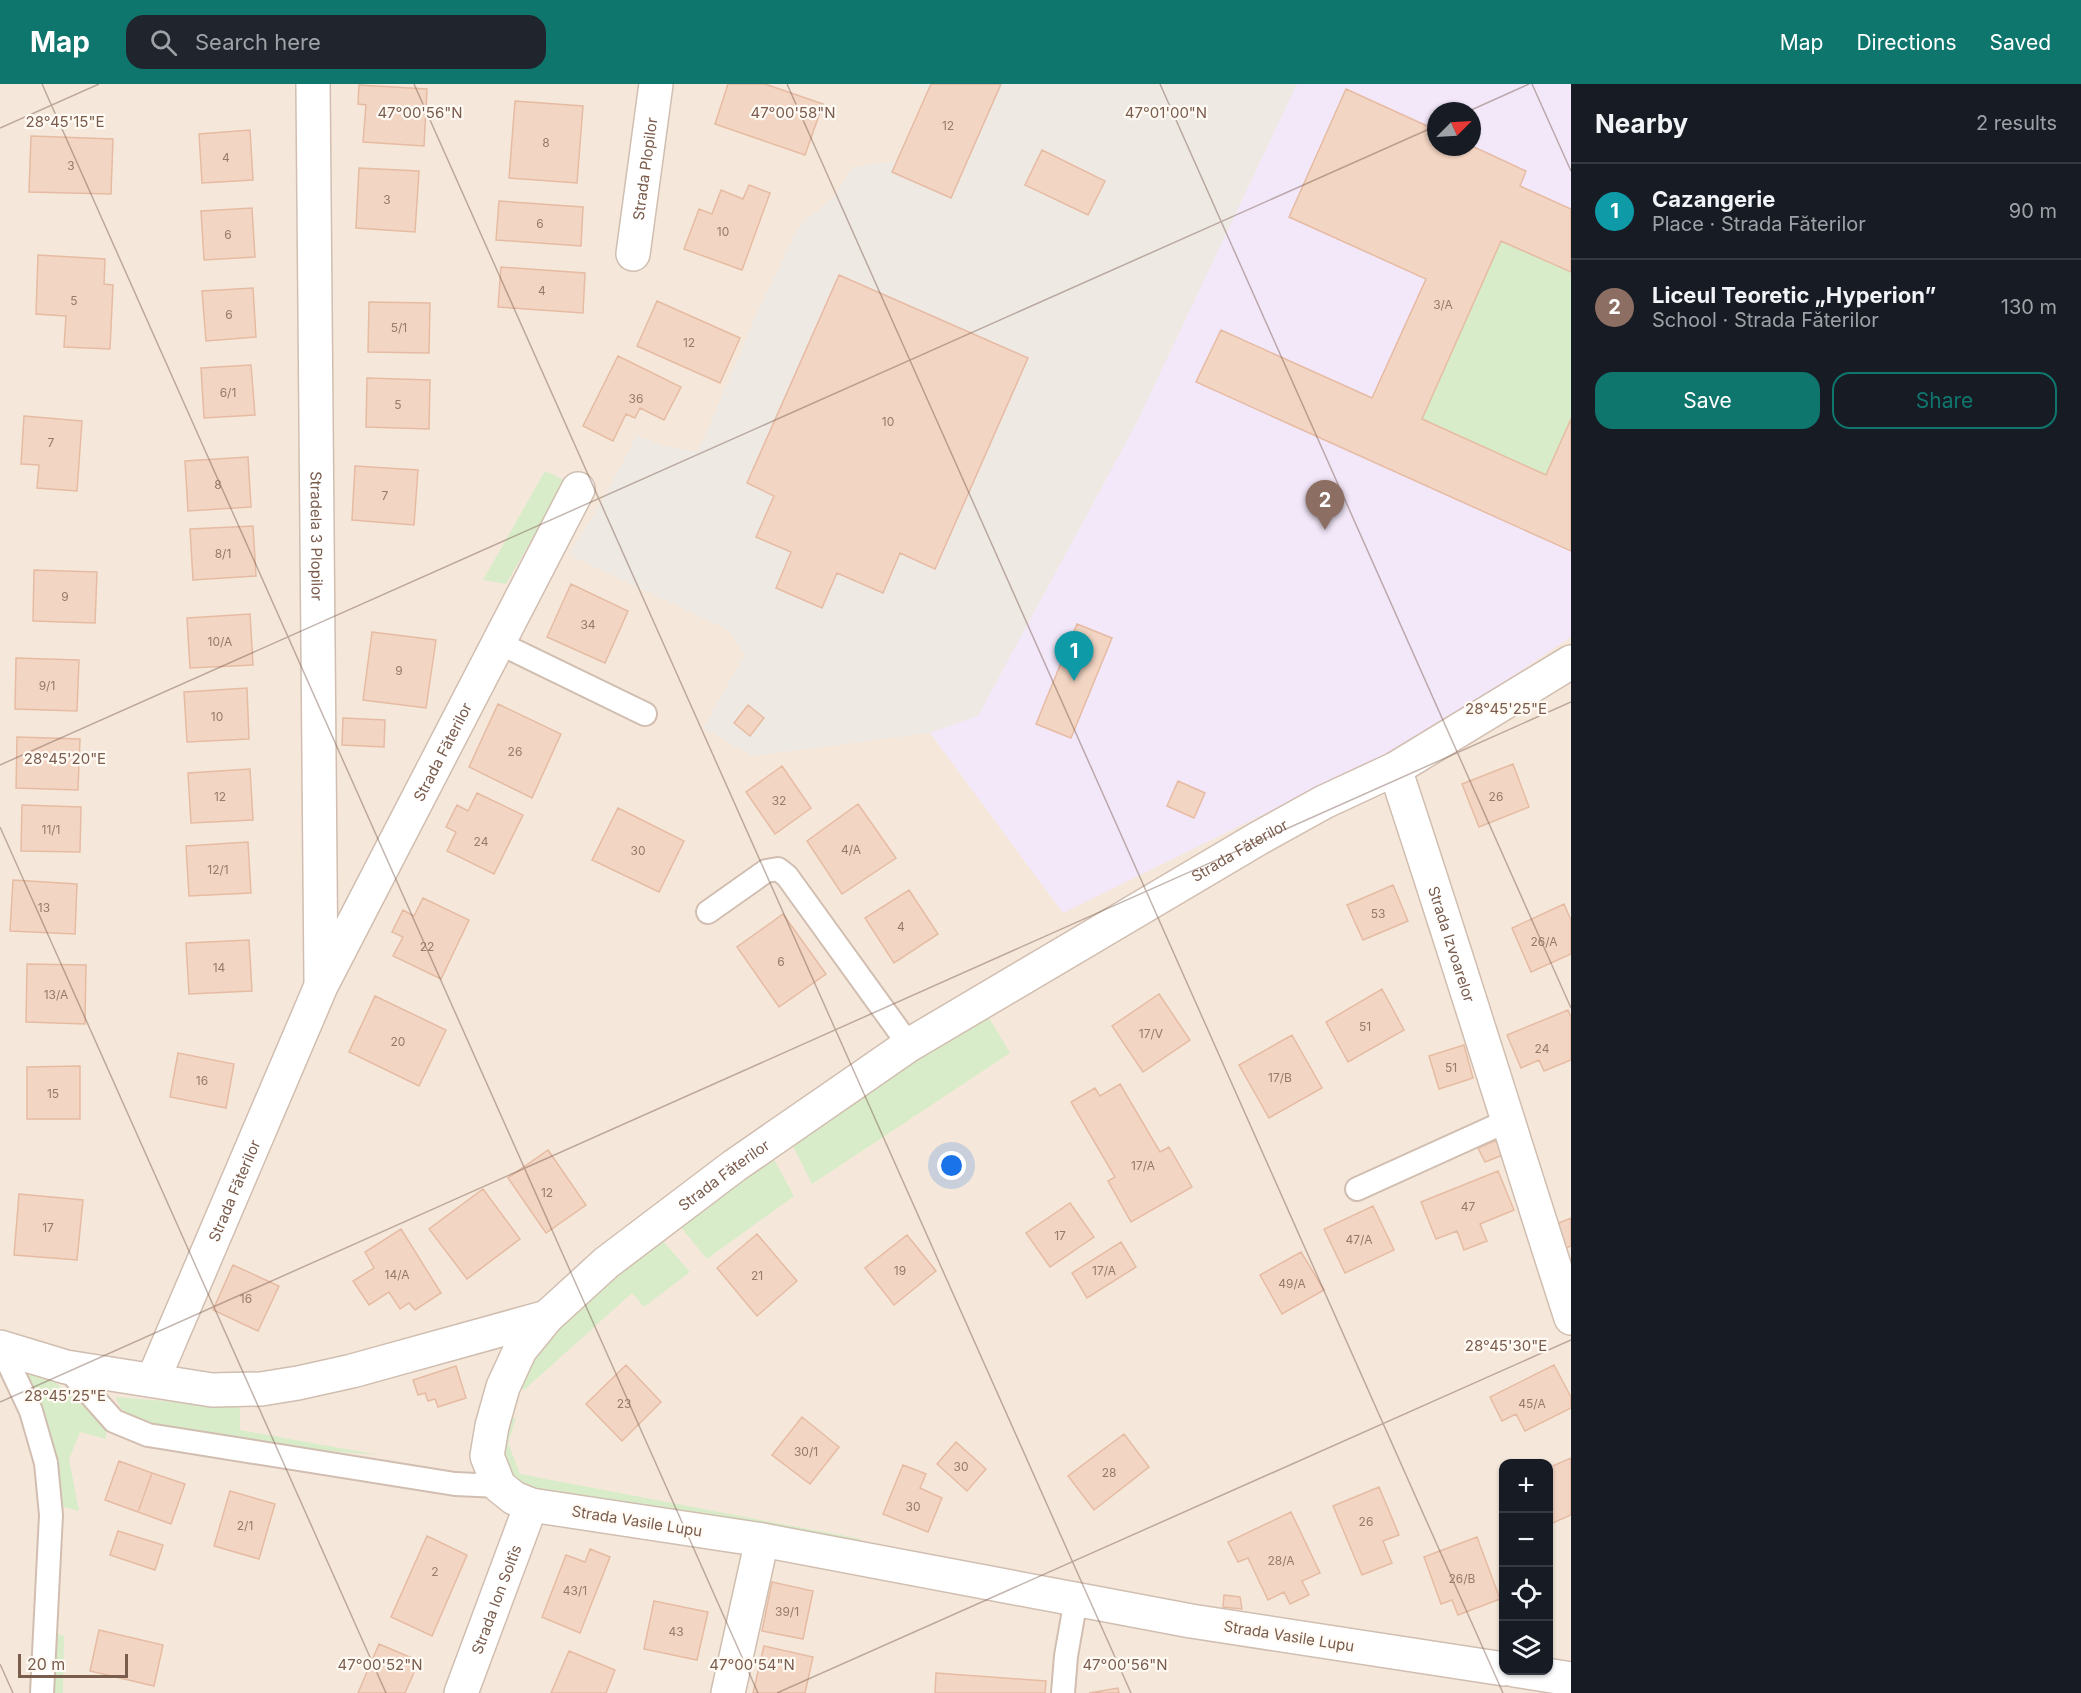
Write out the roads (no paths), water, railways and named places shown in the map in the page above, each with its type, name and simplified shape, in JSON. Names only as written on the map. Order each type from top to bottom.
[{"type":"street","name":"Stradela 3 Plopilor","points":[[313,84],[321,986]]},
{"type":"street","name":"Strada Plopilor","points":[[633,254],[656,84]]},
{"type":"street","name":"Strada Făterilor","points":[[547,1317],[352,1371],[261,1389],[212,1390],[153,1380],[321,986],[578,489]]},
{"type":"street","name":"Strada Făterilor","points":[[515,1496],[487,1456],[492,1426],[503,1387],[520,1350],[547,1317],[606,1263],[734,1167],[909,1045],[1259,838],[1324,802],[1395,769],[1571,662]]},
{"type":"street","name":"Strada Izvoarelor","points":[[1395,769],[1437,894],[1571,1318]]},
{"type":"street","points":[[0,1347],[66,1366],[153,1380]]},
{"type":"street","name":"Strada Vasile Lupu","points":[[515,1496],[1191,1621],[1499,1668]]},
{"type":"street","name":"Strada Ion Soltîs","points":[[461,1693],[515,1496]]},
{"type":"street","points":[[728,1693],[762,1540]]},
{"type":"street","points":[[1542,1675],[1571,1679]]},
{"type":"lane","points":[[499,643],[645,714]]},
{"type":"lane","points":[[708,912],[766,871],[778,869],[787,876],[909,1045]]},
{"type":"lane","points":[[1357,1189],[1507,1121]]},
{"type":"lane","points":[[0,1347],[31,1412],[46,1463],[51,1515],[42,1693]]},
{"type":"lane","points":[[66,1366],[114,1421],[148,1435],[455,1484],[515,1496]]},
{"type":"lane","points":[[1063,1693],[1065,1656],[1076,1599]]},
{"type":"place","name":"Liceul Teoretic „Hyperion”","points":[[1325,530]]},
{"type":"place","name":"Cazangerie","points":[[1074,681]]}]
